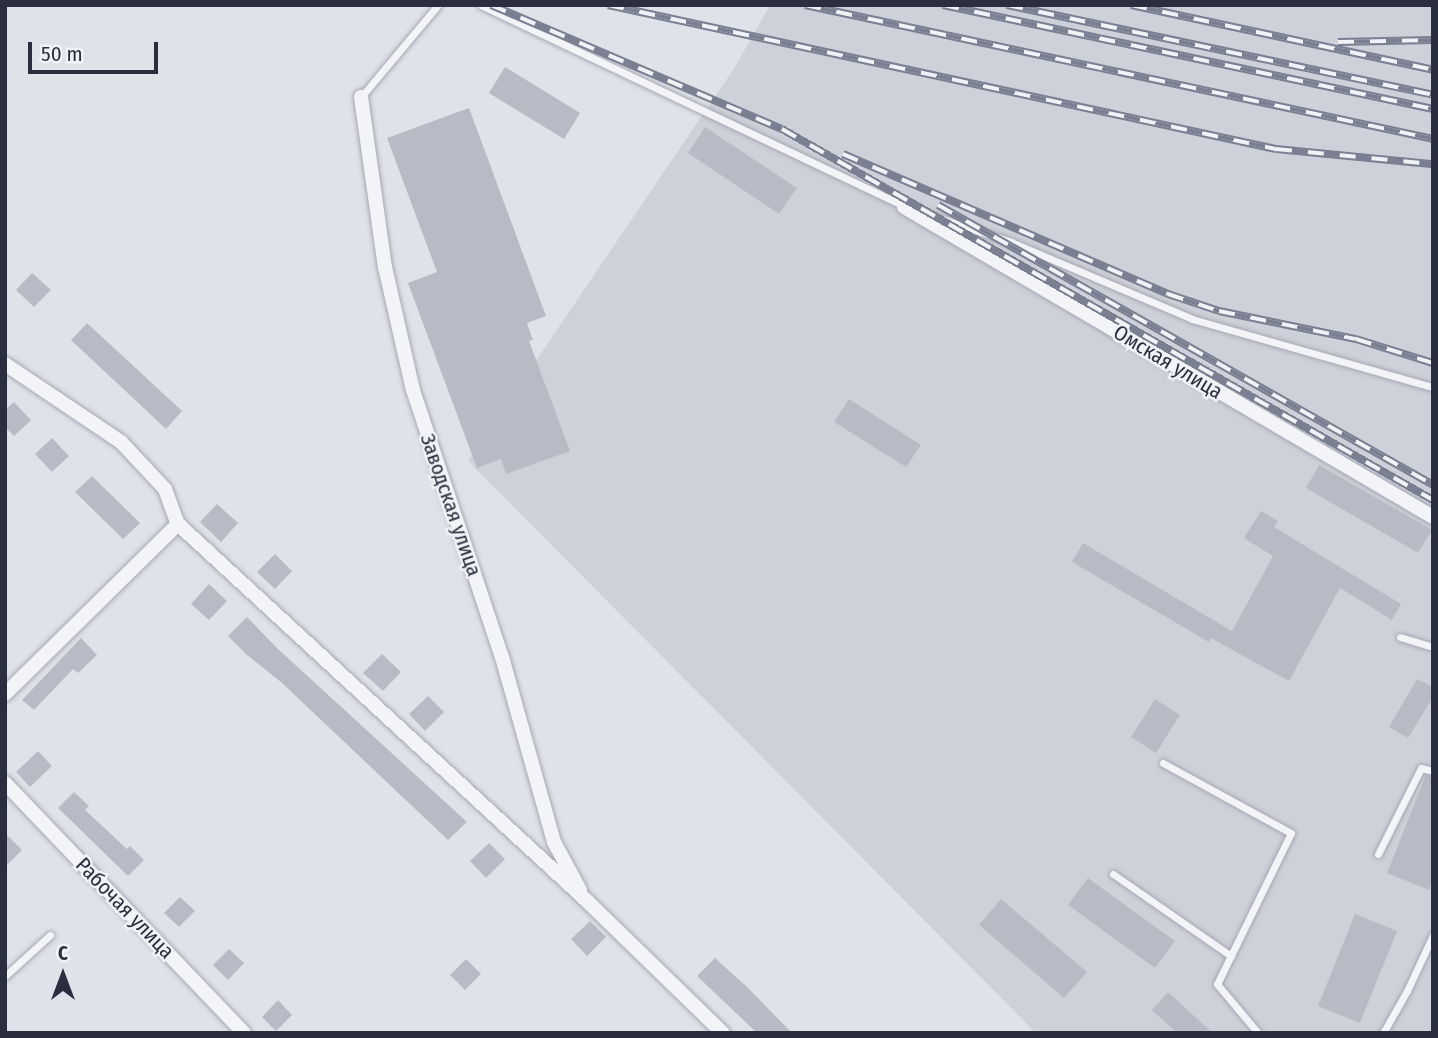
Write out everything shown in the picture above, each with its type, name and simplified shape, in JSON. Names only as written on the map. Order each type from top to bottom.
[{"type":"street","name":"Заводская улица","points":[[361,97],[386,267],[413,390],[502,657],[554,842],[586,900]]},
{"type":"street","name":"Омская улица","points":[[904,206],[1433,517]]},
{"type":"street","name":"Заводская улица","points":[[5,364],[121,442],[165,489],[177,524],[586,900],[723,1033]]},
{"type":"street","points":[[5,694],[177,524]]},
{"type":"street","name":"Рабочая улица","points":[[5,783],[244,1033]]},
{"type":"lane","points":[[361,97],[438,5]]},
{"type":"lane","points":[[481,5],[904,206],[1011,242],[1192,319],[1433,387]]},
{"type":"lane","points":[[1400,637],[1433,647]]},
{"type":"lane","points":[[1163,763],[1291,833],[1217,984],[1258,1033]]},
{"type":"lane","points":[[1378,854],[1421,768],[1433,771]]},
{"type":"lane","points":[[1113,874],[1231,956]]},
{"type":"lane","points":[[1383,1033],[1407,991],[1433,934]]},
{"type":"lane","points":[[5,976],[50,935]]},
{"type":"shaded area","points":[[770,5],[1433,5],[1433,1033],[1036,1033],[468,461],[735,67]]},
{"type":"building","points":[[505,67],[580,113],[564,139],[489,93]]},
{"type":"building","points":[[469,108],[546,316],[527,323],[533,340],[529,341],[570,451],[506,474],[501,459],[477,468],[408,283],[437,272],[387,138]]},
{"type":"building","points":[[705,127],[797,188],[779,214],[688,153]]},
{"type":"building","points":[[32,273],[51,290],[34,307],[16,290]]},
{"type":"building","points":[[87,323],[182,411],[166,429],[71,340]]},
{"type":"building","points":[[849,399],[921,445],[906,467],[834,422]]},
{"type":"building","points":[[14,402],[31,420],[14,436],[5,427],[5,410]]},
{"type":"building","points":[[52,438],[69,456],[52,472],[35,454]]},
{"type":"building","points":[[1319,465],[1432,530],[1418,553],[1306,488]]},
{"type":"building","points":[[92,476],[140,523],[123,539],[75,492]]},
{"type":"building","points":[[217,504],[238,523],[221,542],[200,522]]},
{"type":"building","points":[[1261,511],[1278,521],[1274,527],[1401,604],[1392,620],[1340,588],[1289,681],[1211,638],[1209,642],[1072,562],[1083,543],[1232,631],[1273,556],[1244,538]]},
{"type":"building","points":[[275,554],[292,571],[275,589],[257,572]]},
{"type":"building","points":[[209,584],[227,601],[209,620],[191,604]]},
{"type":"building","points":[[247,617],[278,649],[467,822],[448,840],[281,682],[247,655],[228,636]]},
{"type":"building","points":[[81,638],[97,655],[78,673],[73,669],[34,710],[22,700]]},
{"type":"building","points":[[382,654],[401,672],[383,691],[363,673]]},
{"type":"building","points":[[1417,679],[1433,687],[1433,697],[1408,738],[1389,727]]},
{"type":"building","points":[[428,696],[444,712],[425,731],[409,714]]},
{"type":"building","points":[[1155,699],[1180,715],[1156,753],[1131,737]]},
{"type":"building","points":[[38,751],[52,766],[30,787],[16,772]]},
{"type":"building","points":[[1426,775],[1433,777],[1433,879],[1429,890],[1387,873]]},
{"type":"building","points":[[74,792],[89,806],[85,810],[127,849],[130,846],[144,860],[128,876],[58,808]]},
{"type":"building","points":[[5,833],[22,850],[5,867]]},
{"type":"building","points":[[489,843],[505,859],[486,878],[470,861]]},
{"type":"building","points":[[1088,878],[1175,941],[1155,968],[1068,905]]},
{"type":"building","points":[[180,897],[195,911],[179,927],[164,913]]},
{"type":"building","points":[[1001,899],[1087,972],[1064,998],[979,925]]},
{"type":"building","points":[[1355,914],[1397,931],[1360,1023],[1318,1006]]},
{"type":"building","points":[[590,921],[606,937],[587,956],[571,939]]},
{"type":"building","points":[[229,949],[244,963],[228,980],[213,965]]},
{"type":"building","points":[[715,958],[792,1033],[757,1033],[697,976]]},
{"type":"building","points":[[466,959],[481,974],[465,990],[450,975]]},
{"type":"building","points":[[1168,992],[1213,1033],[1177,1033],[1152,1010]]},
{"type":"building","points":[[278,1000],[292,1015],[276,1031],[262,1017]]},
{"type":"railway","points":[[491,5],[782,129],[1433,500]]},
{"type":"railway","points":[[608,5],[1276,149],[1433,164]]},
{"type":"railway","points":[[805,5],[1433,139]]},
{"type":"railway","points":[[943,5],[1433,109]]},
{"type":"railway","points":[[1007,5],[1433,95]]},
{"type":"railway","points":[[1131,5],[1433,70]]},
{"type":"railway","points":[[1338,42],[1433,40]]},
{"type":"railway","points":[[843,154],[1168,294],[1219,311],[1356,339],[1433,363]]},
{"type":"railway","points":[[938,205],[1433,485]]}]
